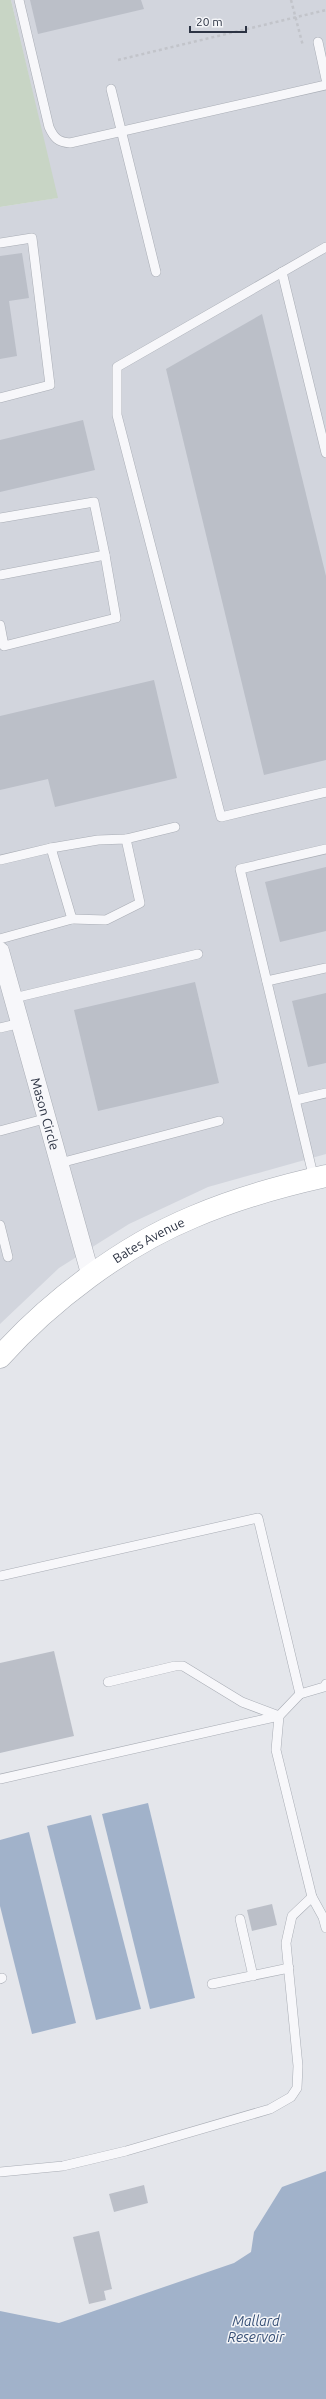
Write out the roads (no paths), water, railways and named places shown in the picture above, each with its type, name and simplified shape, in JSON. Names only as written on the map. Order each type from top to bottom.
[{"type":"street","name":"Mason Circle","points":[[0,951],[48,1118],[91,1277]]},
{"type":"street","name":"Bates Avenue","points":[[0,1357],[27,1327],[91,1277],[143,1242],[193,1217],[274,1189],[320,1177]]},
{"type":"lane","points":[[19,0],[53,136],[60,142],[70,143],[326,85]]},
{"type":"lane","points":[[318,42],[326,79]]},
{"type":"lane","points":[[111,89],[156,272]]},
{"type":"lane","points":[[0,243],[32,238],[50,385],[0,398]]},
{"type":"lane","points":[[326,247],[117,367],[117,414],[222,817],[326,792]]},
{"type":"lane","points":[[282,272],[326,453]]},
{"type":"lane","points":[[0,518],[94,502],[116,618],[4,646],[0,626]]},
{"type":"lane","points":[[0,575],[105,555]]},
{"type":"lane","points":[[0,860],[51,848],[98,840],[126,839],[175,827]]},
{"type":"lane","points":[[0,939],[72,918],[106,920],[140,903],[126,839]]},
{"type":"lane","points":[[51,848],[72,918]]},
{"type":"lane","points":[[320,1177],[296,1100],[240,869],[326,849]]},
{"type":"lane","points":[[14,998],[198,954]]},
{"type":"lane","points":[[267,981],[326,968]]},
{"type":"lane","points":[[0,1028],[21,1023]]},
{"type":"lane","points":[[296,1100],[326,1093]]},
{"type":"lane","points":[[0,1131],[48,1118]]},
{"type":"lane","points":[[60,1163],[219,1121]]},
{"type":"lane","points":[[0,1226],[8,1257]]},
{"type":"lane","points":[[0,1576],[258,1518],[300,1694]]},
{"type":"lane","points":[[108,1682],[175,1666],[184,1666],[242,1702],[279,1716]]},
{"type":"lane","points":[[0,1779],[279,1716],[300,1694],[325,1686]]},
{"type":"lane","points":[[279,1716],[276,1750],[312,1897],[324,1917],[326,1928]]},
{"type":"lane","points":[[0,2172],[63,2166],[126,2151],[270,2109],[291,2097],[297,2088],[299,2078],[286,1942],[292,1916],[312,1897]]},
{"type":"lane","points":[[240,1919],[253,1976]]},
{"type":"lane","points":[[212,1984],[289,1968]]},
{"type":"water","points":[[148,1803],[195,1998],[150,2009],[102,1814]]},
{"type":"water","points":[[91,1815],[141,2009],[96,2020],[47,1826]]},
{"type":"water","points":[[29,1832],[76,2023],[32,2034],[0,1906],[0,1840]]},
{"type":"water","name":"Mallard Reservoir","points":[[326,2171],[326,2399],[0,2399],[0,2311],[59,2323],[234,2263],[251,2252],[254,2232],[282,2187]]}]
